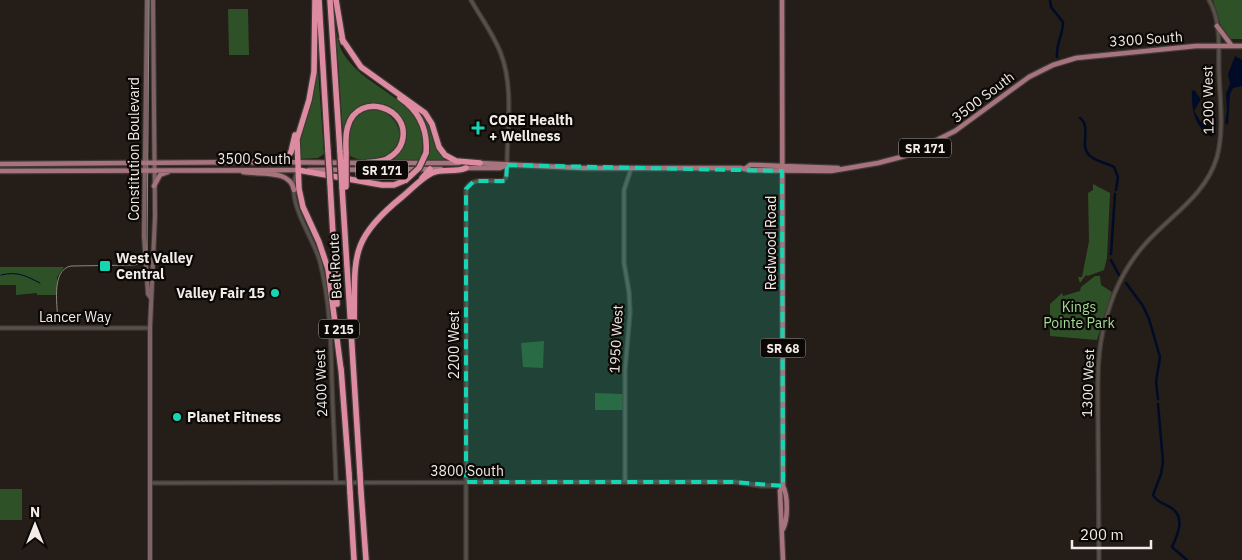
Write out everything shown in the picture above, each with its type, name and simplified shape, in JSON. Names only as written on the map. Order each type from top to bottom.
[{"type":"highway","points":[[254,162],[288,157],[300,127],[309,100],[314,72],[316,0]]},
{"type":"highway","name":"Belt Route","points":[[320,0],[354,560]]},
{"type":"highway","name":"Belt Route","points":[[330,0],[343,152],[344,215],[366,560]]},
{"type":"highway","points":[[298,170],[382,185],[394,185],[406,180],[420,168],[426,153],[425,134],[416,113],[402,99],[360,70],[351,58],[342,39],[336,0]]},
{"type":"highway","points":[[342,39],[351,55],[364,70],[423,110],[431,121],[438,145],[445,156],[456,161],[480,163]]},
{"type":"highway","points":[[343,152],[347,130],[353,116],[369,106],[380,106],[389,109],[397,116],[402,125],[403,134],[400,146],[388,158],[365,163]]},
{"type":"highway","points":[[300,127],[297,143],[301,203],[319,242],[328,269],[341,370]]},
{"type":"highway","points":[[353,363],[355,270],[360,245],[376,219],[417,184],[436,172],[466,168]]},
{"type":"highway","points":[[417,184],[430,169]]},
{"type":"main road","name":"Constitution Boulevard","points":[[147,0],[144,252],[148,294],[151,298]]},
{"type":"main road","name":"Constitution Boulevard","points":[[150,560],[150,328],[151,298],[153,294],[154,186],[153,0]]},
{"type":"main road","name":"Redwood Road","points":[[782,0],[783,486],[786,491],[783,560]]},
{"type":"main road","points":[[1217,26],[1232,46]]},
{"type":"main road","name":"3300 South","points":[[1053,65],[1091,55],[1218,45],[1242,46]]},
{"type":"main road","name":"3500 South","points":[[0,164],[298,162],[500,163],[507,165],[630,168],[746,168],[750,165],[782,168],[830,166],[840,168],[893,160],[937,142],[960,128],[1021,82],[1053,65]]},
{"type":"main road","name":"3500 South","points":[[0,171],[430,169],[500,168],[507,165]]},
{"type":"main road","points":[[154,186],[160,175],[176,170]]},
{"type":"main road","points":[[237,170],[286,177],[292,182],[294,190]]},
{"type":"street","points":[[471,0],[496,43],[504,65],[507,86],[507,165]]},
{"type":"street","name":"1200 West","points":[[1209,0],[1217,26],[1220,132],[1218,155]]},
{"type":"street","name":"1300 West","points":[[1099,560],[1098,367],[1105,323],[1116,290],[1132,262],[1150,239],[1199,190],[1210,175],[1218,155]]},
{"type":"street","name":"2200 West","points":[[466,560],[466,190],[468,184],[473,182],[503,181],[506,177],[507,165]]},
{"type":"street","name":"1950 West","points":[[625,482],[625,370],[630,313],[629,292],[624,263],[624,190],[630,168]]},
{"type":"street","name":"2400 West","points":[[298,170],[294,190],[298,210],[316,249],[324,282],[331,352],[336,482]]},
{"type":"street","name":"Lancer Way","points":[[0,328],[150,328]]},
{"type":"street","name":"3800 South","points":[[150,483],[734,482],[762,486],[783,486]]},
{"type":"highlighted area","points":[[507,165],[782,171],[783,486],[734,482],[466,482],[466,189],[474,181],[506,181]]},
{"type":"green space","points":[[1213,0],[1242,0],[1242,39],[1229,39],[1223,33]]},
{"type":"green space","points":[[228,9],[248,9],[249,55],[229,55]]},
{"type":"green space","points":[[336,31],[342,51],[354,67],[397,99],[419,124],[423,140],[420,160],[388,160],[399,151],[401,119],[397,112],[386,105],[372,104],[352,112],[343,134]]},
{"type":"green space","points":[[317,56],[324,154],[318,158],[299,159],[299,136]]},
{"type":"green space","points":[[404,99],[423,112],[446,160],[426,160],[425,128]]},
{"type":"green space","points":[[378,108],[392,118],[399,129],[399,140],[394,149],[385,156],[373,160],[360,160],[347,154],[349,128],[354,117],[368,110]]},
{"type":"green space","points":[[1093,184],[1110,193],[1107,258],[1104,270],[1086,275],[1080,283],[1078,277],[1082,277],[1089,241],[1088,193],[1093,190]]},
{"type":"green space","points":[[0,267],[64,267],[57,277],[57,295],[37,295],[37,293],[16,295],[16,285],[0,285]]},
{"type":"green space","name":"Kings Pointe Park","points":[[1095,276],[1100,276],[1101,285],[1112,292],[1097,340],[1050,336],[1050,304],[1062,293],[1063,296],[1080,291],[1081,287]]},
{"type":"green space","points":[[544,341],[543,368],[523,367],[521,343]]},
{"type":"green space","points":[[595,393],[623,394],[623,410],[595,410]]},
{"type":"green space","points":[[0,489],[22,489],[22,520],[0,520]]},
{"type":"water","points":[[1235,56],[1242,60],[1242,86],[1233,88],[1230,94],[1228,125],[1225,123],[1227,110],[1226,94],[1230,84],[1228,74]]},
{"type":"water","points":[[1194,90],[1201,99],[1194,111],[1201,122],[1210,126],[1214,133],[1212,137],[1202,129],[1195,117],[1193,111],[1192,98],[1192,91]]},
{"type":"waterway","points":[[1050,0],[1051,7],[1063,22],[1057,57]]},
{"type":"waterway","points":[[1080,118],[1085,126],[1086,151],[1094,159],[1114,167],[1118,177],[1116,190]]},
{"type":"waterway","points":[[1111,254],[1115,194]]},
{"type":"waterway","points":[[1111,260],[1119,275]]},
{"type":"waterway","points":[[1,275],[17,274],[40,283]]},
{"type":"waterway","points":[[1126,283],[1143,306],[1149,319],[1160,357],[1156,382],[1158,399]]},
{"type":"waterway","points":[[1158,404],[1163,462],[1161,474],[1153,495],[1158,501],[1174,510],[1177,514],[1179,525],[1172,547],[1187,560]]},
{"type":"tram line","points":[[58,324],[57,290],[60,274],[64,269],[71,266],[135,265],[144,262],[147,256],[149,0]]},
{"type":"place","name":"CORE Health + Wellness","points":[[478,128]]},
{"type":"place","name":"West Valley Central","points":[[105,266]]},
{"type":"place","name":"Valley Fair 15","points":[[275,293]]},
{"type":"place","name":"Planet Fitness","points":[[177,417]]}]
